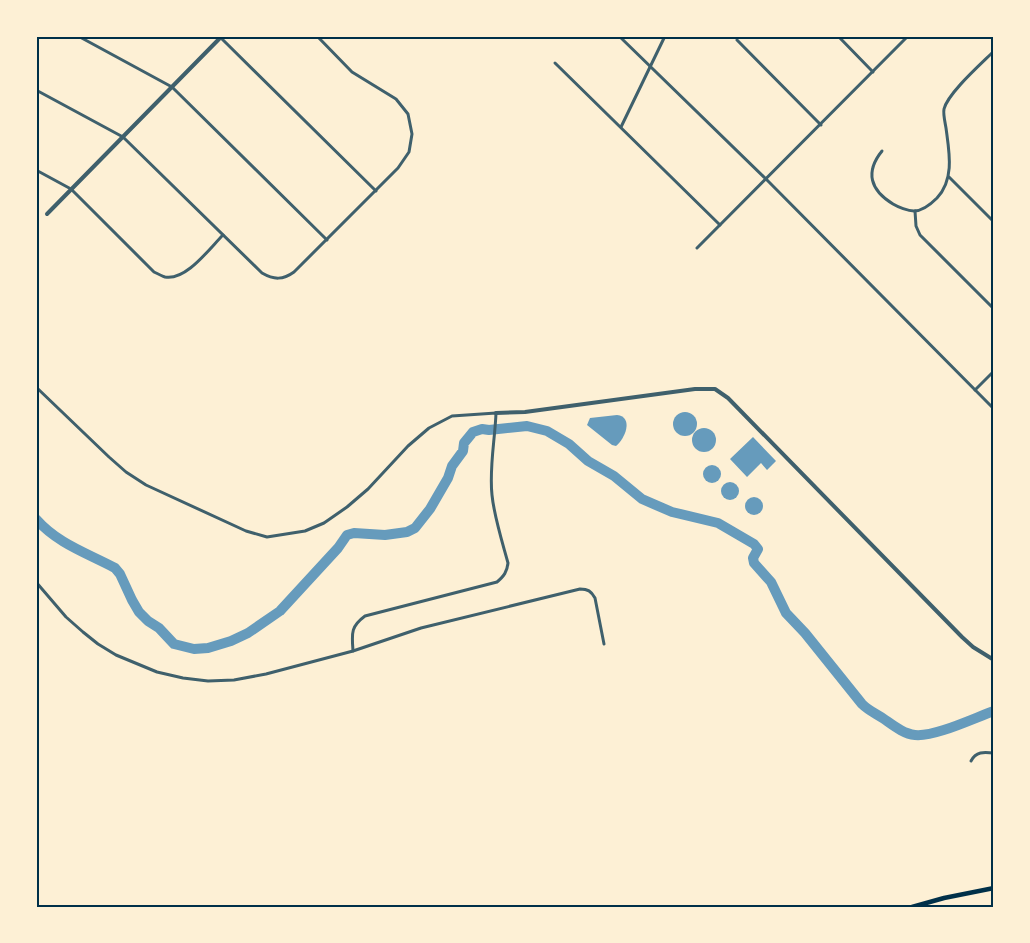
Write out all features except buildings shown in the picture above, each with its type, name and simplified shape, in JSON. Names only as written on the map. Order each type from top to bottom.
[{"type":"main road","points":[[912,907],[944,898],[994,888]]},
{"type":"street","points":[[78,36],[172,87],[327,240]]},
{"type":"street","points":[[36,90],[123,137],[262,273],[271,278],[283,278],[294,272],[398,168],[409,152],[412,134],[408,114],[396,98],[352,72],[317,36]]},
{"type":"street","points":[[619,36],[766,179],[994,409]]},
{"type":"street","points":[[621,127],[665,36]]},
{"type":"street","points":[[838,36],[873,72]]},
{"type":"street","points":[[697,248],[908,36]]},
{"type":"street","points":[[47,214],[221,37],[376,191]]},
{"type":"street","points":[[737,40],[821,125]]},
{"type":"street","points":[[882,151],[874,160],[871,176],[875,189],[885,199],[898,207],[915,211],[926,207],[937,198],[949,177],[944,109],[951,95],[994,51]]},
{"type":"street","points":[[555,63],[720,225]]},
{"type":"street","points":[[36,170],[71,189],[154,272],[164,277],[176,277],[187,271],[223,236]]},
{"type":"street","points":[[949,177],[994,222]]},
{"type":"street","points":[[915,211],[916,226],[920,235],[994,309]]},
{"type":"street","points":[[975,390],[994,371]]},
{"type":"street","points":[[36,387],[108,457],[141,482],[246,531],[266,538],[305,531],[324,523],[368,489],[408,446],[429,428],[452,416],[525,412],[695,389],[714,389],[728,398],[956,631],[974,647],[994,660]]},
{"type":"street","points":[[353,651],[352,631],[357,622],[365,616],[497,582],[507,571],[508,563],[492,496],[491,470],[496,413]]},
{"type":"street","points":[[36,582],[66,617],[98,644],[136,664],[157,672],[208,681],[234,680],[266,674],[353,651],[421,628],[580,589],[586,589],[595,598],[604,644]]},
{"type":"street","points":[[971,761],[978,753],[994,753]]},
{"type":"water","points":[[685,412],[693,416],[697,424],[693,432],[685,436],[677,432],[673,424],[677,416]]},
{"type":"water","points":[[617,415],[622,417],[627,424],[625,434],[616,446],[612,445],[587,425],[590,418]]},
{"type":"water","points":[[704,428],[713,431],[716,440],[713,449],[704,452],[695,449],[692,440],[695,431]]},
{"type":"water","points":[[753,437],[776,461],[767,470],[761,463],[747,477],[730,459]]},
{"type":"water","points":[[708,465],[716,465],[721,470],[719,481],[708,483],[703,478],[703,470]]},
{"type":"water","points":[[726,482],[734,482],[739,487],[737,498],[726,500],[721,495],[721,487]]},
{"type":"water","points":[[750,497],[758,497],[763,502],[761,513],[750,515],[745,510],[745,502]]},
{"type":"waterway","points":[[36,519],[63,542],[115,568],[120,574],[139,612],[159,628],[174,644],[194,649],[208,648],[231,641],[248,633],[280,611],[338,548],[347,535],[354,533],[385,535],[407,532],[415,528],[430,509],[448,478],[452,466],[463,451],[464,443],[473,432],[482,429],[527,426],[547,431],[569,444],[588,461],[614,476],[642,499],[672,512],[718,523],[754,544],[758,549],[753,558],[754,563],[771,582],[786,613],[805,633],[862,704],[899,729],[907,733],[923,735],[994,711]]}]
